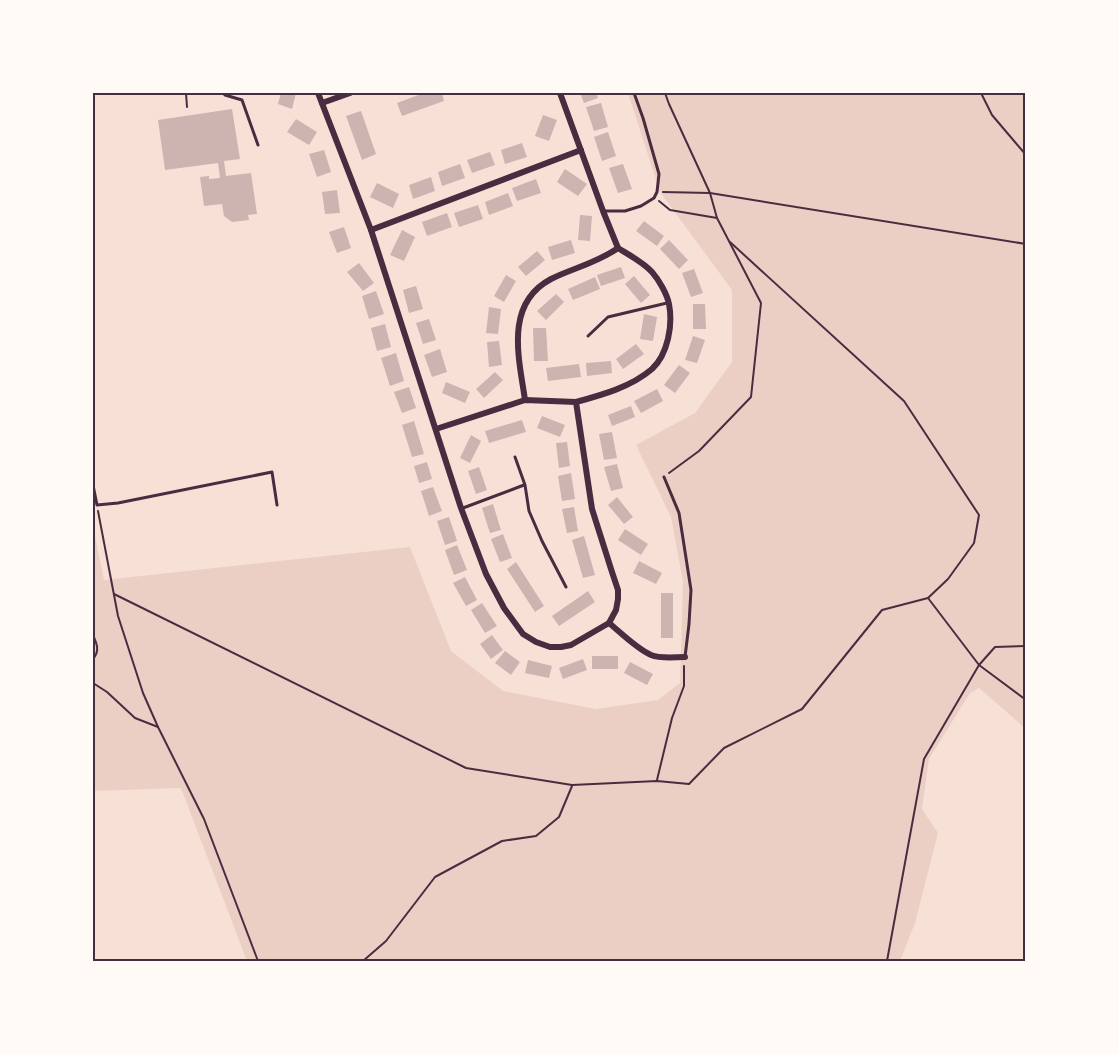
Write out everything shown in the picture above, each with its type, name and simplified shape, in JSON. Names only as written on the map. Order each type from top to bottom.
[{"type":"street","points":[[318,93],[371,230],[461,508],[486,574],[504,608],[523,634],[550,647],[571,645],[609,622],[616,610],[618,599],[618,590],[592,509],[576,402]]},
{"type":"street","points":[[322,103],[350,93]]},
{"type":"street","points":[[436,429],[525,400],[576,402],[599,396],[637,380],[653,368],[664,352],[670,317],[669,302],[652,272],[618,248],[560,93]]},
{"type":"street","points":[[371,230],[581,150]]},
{"type":"street","points":[[525,400],[517,334],[520,316],[527,299],[540,286],[552,279],[605,257],[618,248]]},
{"type":"street","points":[[609,622],[651,655],[685,657]]},
{"type":"lane","points":[[223,93],[242,100],[258,145]]},
{"type":"lane","points":[[603,212],[626,211],[641,206],[654,198],[657,192],[659,174],[634,93]]},
{"type":"lane","points":[[588,336],[608,317],[669,302]]},
{"type":"lane","points":[[515,458],[525,485],[530,511],[542,541],[566,587]]},
{"type":"lane","points":[[93,484],[97,505],[118,503],[272,472],[277,505]]},
{"type":"lane","points":[[664,477],[679,513],[692,590],[685,657]]},
{"type":"lane","points":[[461,508],[525,485]]},
{"type":"path","points":[[186,93],[187,107]]},
{"type":"path","points":[[664,477],[699,451],[751,397],[761,303],[717,218],[710,193],[665,93]]},
{"type":"path","points":[[981,93],[992,115],[1026,155]]},
{"type":"path","points":[[657,192],[710,193],[1026,244]]},
{"type":"path","points":[[654,198],[670,210],[717,218]]},
{"type":"path","points":[[114,594],[466,768],[572,785],[657,781],[689,784],[724,748],[802,709],[882,610],[928,598],[948,579],[974,543],[979,515],[904,401],[730,242]]},
{"type":"path","points":[[97,505],[118,616],[143,693],[204,819],[258,961]]},
{"type":"path","points":[[928,598],[979,665],[1026,700]]},
{"type":"path","points":[[93,635],[98,645],[93,659]]},
{"type":"path","points":[[886,961],[924,759],[979,665],[995,647],[1026,646]]},
{"type":"path","points":[[657,781],[672,718],[684,686],[685,657]]},
{"type":"path","points":[[93,683],[107,692],[135,718],[158,727]]},
{"type":"path","points":[[363,961],[386,941],[435,878],[502,841],[536,836],[559,817],[572,785]]},
{"type":"shaded area","points":[[628,93],[1026,93],[1026,729],[979,688],[970,693],[929,759],[922,809],[938,833],[915,923],[900,961],[247,961],[181,788],[93,791],[93,526],[104,580],[410,547],[451,651],[503,691],[596,709],[658,700],[680,683],[683,582],[671,517],[636,445],[695,413],[732,362],[732,290],[660,192]]},
{"type":"building","points":[[281,93],[296,93],[292,109],[278,104]]},
{"type":"building","points":[[424,93],[442,93],[444,101],[402,116],[397,103]]},
{"type":"building","points":[[580,93],[596,93],[598,98],[584,103]]},
{"type":"building","points":[[601,103],[608,127],[594,131],[586,107]]},
{"type":"building","points":[[232,109],[240,159],[224,161],[226,176],[251,173],[257,214],[248,215],[249,220],[232,222],[224,216],[222,204],[204,206],[200,177],[220,178],[218,163],[165,170],[158,120]]},
{"type":"building","points":[[361,111],[376,154],[362,160],[346,116]]},
{"type":"building","points":[[543,115],[557,120],[549,141],[535,136]]},
{"type":"building","points":[[296,119],[317,132],[309,145],[287,132]]},
{"type":"building","points":[[608,132],[616,156],[602,161],[594,137]]},
{"type":"building","points":[[522,143],[527,157],[505,164],[501,150]]},
{"type":"building","points":[[324,150],[331,172],[317,177],[309,154]]},
{"type":"building","points":[[490,152],[495,165],[472,173],[467,160]]},
{"type":"building","points":[[460,164],[465,178],[442,186],[438,172]]},
{"type":"building","points":[[623,164],[632,189],[618,193],[609,168]]},
{"type":"building","points":[[565,169],[587,184],[578,196],[557,182]]},
{"type":"building","points":[[431,177],[435,191],[413,199],[409,185]]},
{"type":"building","points":[[536,179],[541,193],[517,201],[512,188]]},
{"type":"building","points":[[377,183],[399,194],[393,208],[370,197]]},
{"type":"building","points":[[337,190],[340,213],[325,214],[322,192]]},
{"type":"building","points":[[508,193],[513,206],[489,215],[485,202]]},
{"type":"building","points":[[478,205],[483,219],[459,227],[454,213]]},
{"type":"building","points":[[447,213],[452,227],[427,236],[422,222]]},
{"type":"building","points":[[580,215],[592,216],[590,241],[578,240]]},
{"type":"building","points":[[644,221],[664,236],[657,246],[636,231]]},
{"type":"building","points":[[344,227],[351,248],[337,253],[329,232]]},
{"type":"building","points":[[402,230],[415,237],[404,261],[390,255]]},
{"type":"building","points":[[571,240],[575,253],[552,260],[548,247]]},
{"type":"building","points":[[669,240],[688,260],[679,269],[660,249]]},
{"type":"building","points":[[537,251],[545,260],[526,276],[518,267]]},
{"type":"building","points":[[359,263],[374,283],[363,291],[347,272]]},
{"type":"building","points":[[621,267],[625,278],[601,286],[597,275]]},
{"type":"building","points":[[694,269],[703,293],[691,297],[682,273]]},
{"type":"building","points":[[506,275],[516,281],[504,302],[494,296]]},
{"type":"building","points":[[634,276],[650,295],[641,303],[625,284]]},
{"type":"building","points":[[595,277],[600,289],[573,300],[568,289]]},
{"type":"building","points":[[416,286],[423,309],[409,313],[403,290]]},
{"type":"building","points":[[376,291],[384,314],[369,319],[362,296]]},
{"type":"building","points":[[556,294],[564,302],[546,320],[537,311]]},
{"type":"building","points":[[693,304],[705,304],[706,329],[693,329]]},
{"type":"building","points":[[489,307],[501,309],[498,334],[486,333]]},
{"type":"building","points":[[644,314],[657,317],[653,341],[640,339]]},
{"type":"building","points":[[429,319],[436,340],[423,344],[416,323]]},
{"type":"building","points":[[385,324],[391,347],[377,351],[371,328]]},
{"type":"building","points":[[533,328],[546,328],[548,361],[534,361]]},
{"type":"building","points":[[693,336],[705,340],[697,363],[685,360]]},
{"type":"building","points":[[499,341],[502,365],[489,367],[487,342]]},
{"type":"building","points":[[636,344],[644,354],[623,369],[616,359]]},
{"type":"building","points":[[440,349],[447,372],[432,377],[424,355]]},
{"type":"building","points":[[396,353],[404,381],[390,386],[381,358]]},
{"type":"building","points":[[611,361],[612,373],[587,376],[586,363]]},
{"type":"building","points":[[579,364],[581,377],[548,381],[546,368]]},
{"type":"building","points":[[679,365],[690,373],[675,393],[664,385]]},
{"type":"building","points":[[495,372],[503,380],[484,398],[476,389]]},
{"type":"building","points":[[446,382],[470,392],[465,403],[442,393]]},
{"type":"building","points":[[409,387],[416,408],[402,413],[394,392]]},
{"type":"building","points":[[657,389],[663,401],[641,413],[634,401]]},
{"type":"building","points":[[631,406],[635,417],[612,426],[608,415]]},
{"type":"building","points":[[542,416],[565,425],[560,437],[537,428]]},
{"type":"building","points":[[522,420],[526,432],[489,443],[485,431]]},
{"type":"building","points":[[414,421],[424,454],[412,457],[402,425]]},
{"type":"building","points":[[612,432],[617,458],[604,460],[599,434]]},
{"type":"building","points":[[471,435],[481,441],[470,463],[460,458]]},
{"type":"building","points":[[567,442],[570,466],[559,468],[556,443]]},
{"type":"building","points":[[427,462],[432,479],[419,483],[414,466]]},
{"type":"building","points":[[617,464],[623,488],[611,491],[604,467]]},
{"type":"building","points":[[479,467],[487,490],[476,494],[468,471]]},
{"type":"building","points":[[571,473],[575,499],[562,501],[558,476]]},
{"type":"building","points":[[433,487],[442,511],[429,516],[421,491]]},
{"type":"building","points":[[617,497],[633,517],[624,524],[608,505]]},
{"type":"building","points":[[493,504],[501,530],[490,533],[482,508]]},
{"type":"building","points":[[574,507],[578,531],[567,533],[562,509]]},
{"type":"building","points":[[449,517],[457,541],[445,545],[437,521]]},
{"type":"building","points":[[625,529],[648,544],[641,555],[618,540]]},
{"type":"building","points":[[503,534],[512,558],[500,562],[491,539]]},
{"type":"building","points":[[584,536],[595,575],[583,578],[572,540]]},
{"type":"building","points":[[457,545],[467,570],[454,575],[445,550]]},
{"type":"building","points":[[639,561],[662,573],[656,584],[633,573]]},
{"type":"building","points":[[516,562],[544,606],[535,612],[507,569]]},
{"type":"building","points":[[465,577],[477,600],[466,606],[453,583]]},
{"type":"building","points":[[588,591],[595,602],[559,626],[552,616]]},
{"type":"building","points":[[661,593],[673,593],[673,638],[661,638]]},
{"type":"building","points":[[482,603],[497,626],[485,633],[471,610]]},
{"type":"building","points":[[492,635],[503,650],[491,659],[480,644]]},
{"type":"building","points":[[505,651],[520,662],[511,675],[495,663]]},
{"type":"building","points":[[592,656],[618,656],[618,669],[592,669]]},
{"type":"building","points":[[583,659],[587,670],[563,679],[559,668]]},
{"type":"building","points":[[528,660],[552,666],[549,678],[525,673]]},
{"type":"building","points":[[630,662],[653,674],[647,685],[624,673]]}]
